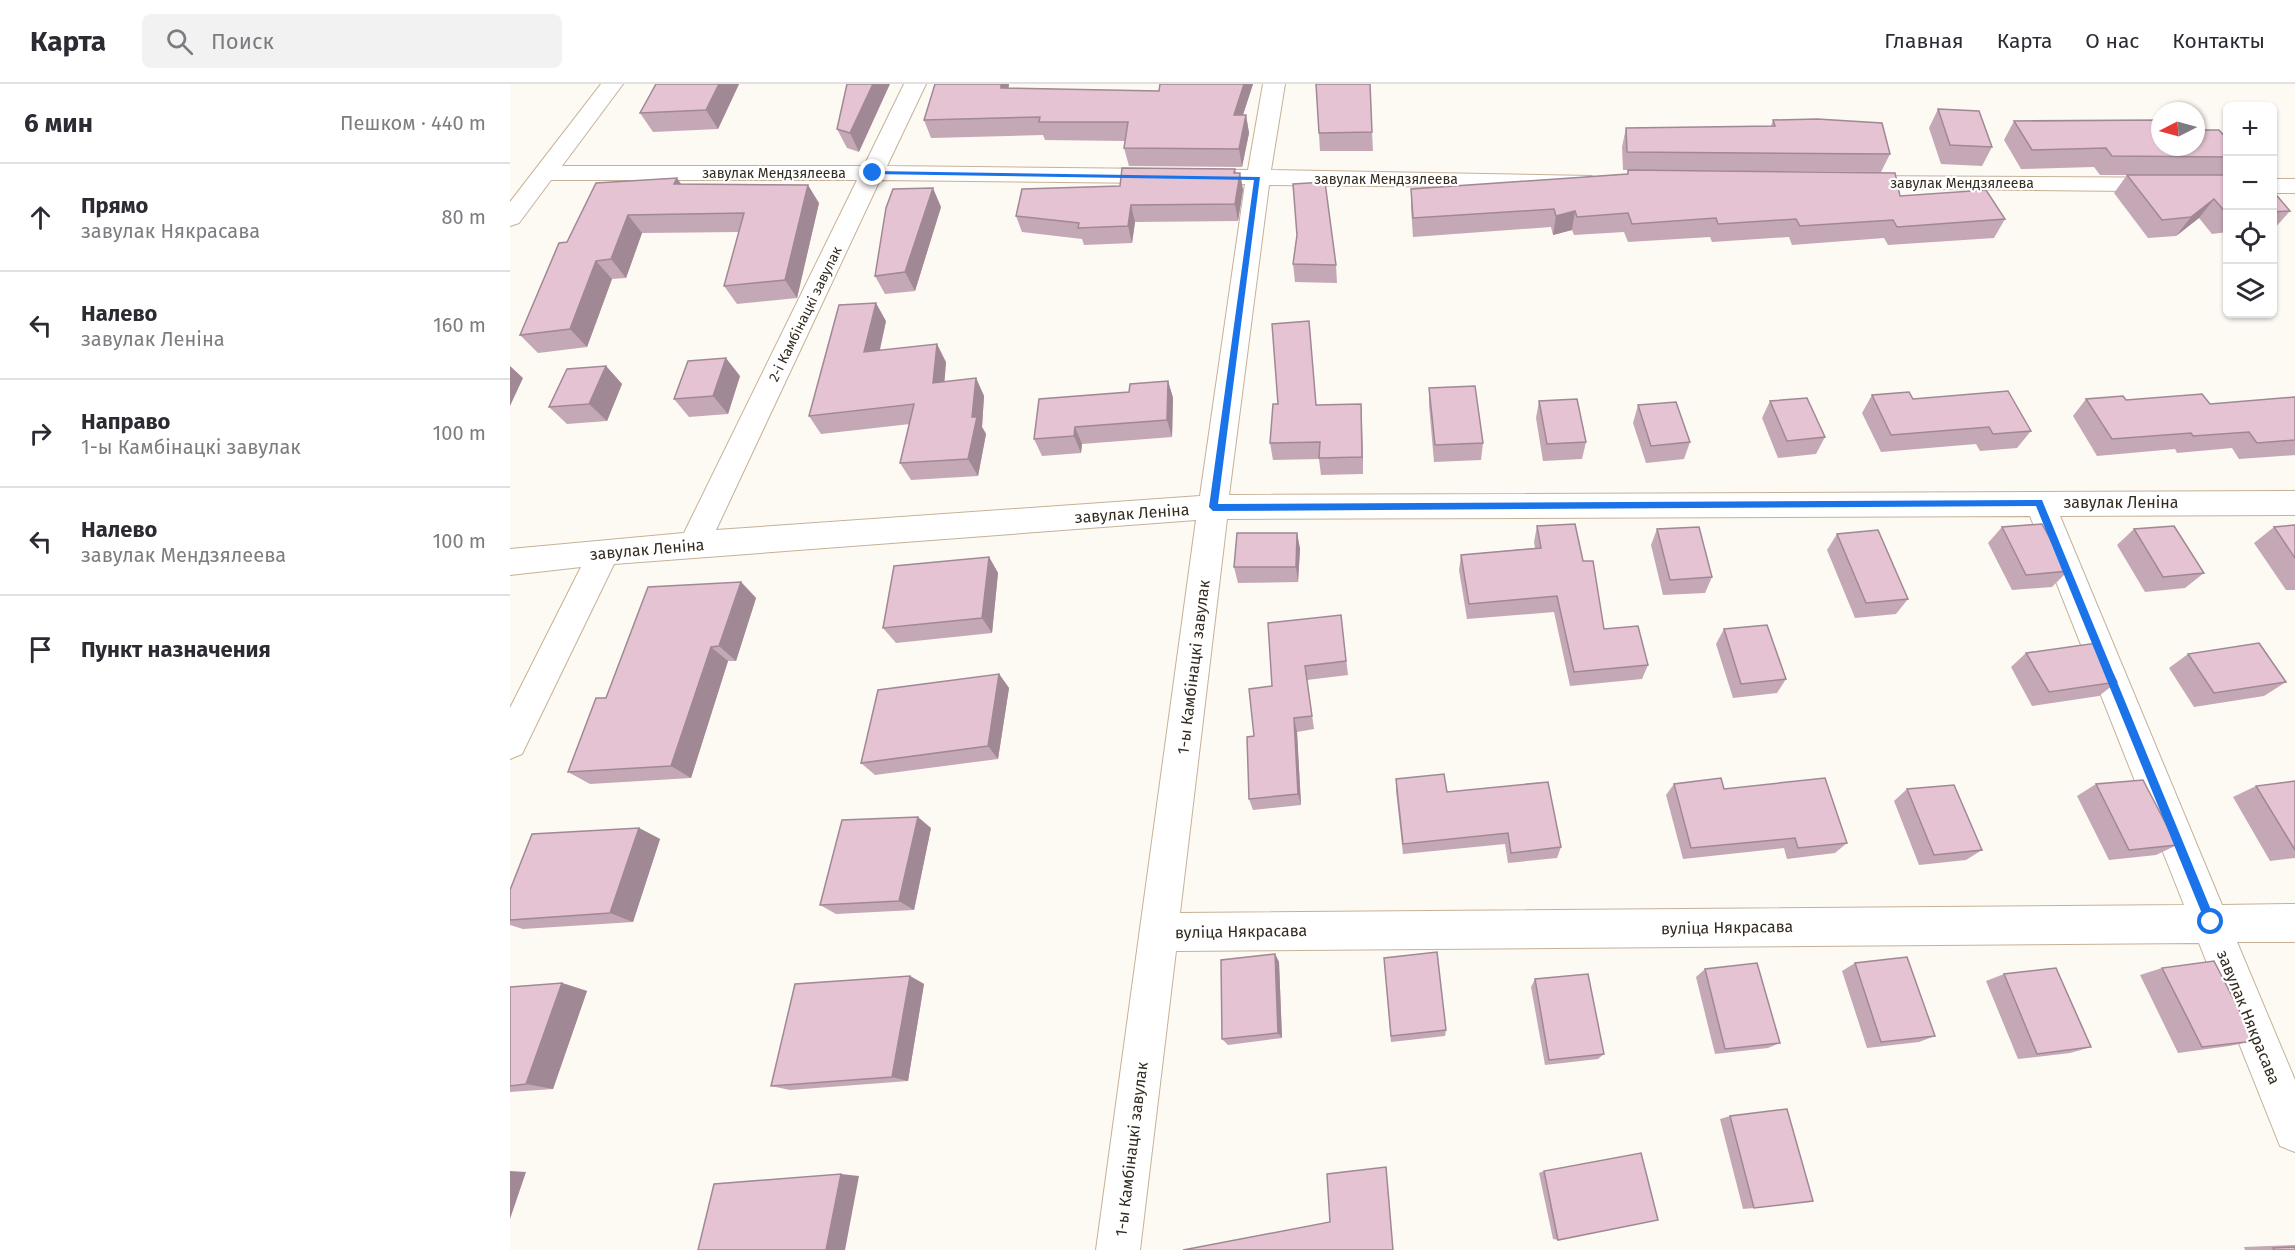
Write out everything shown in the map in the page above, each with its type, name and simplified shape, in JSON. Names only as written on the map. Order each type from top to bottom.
[{"type":"street","points":[[510,218],[612,84]]},
{"type":"street","name":"2-і Камбінацкі завулак","points":[[694,544],[915,84]]},
{"type":"street","name":"1-ы Камбінацкі завулак","points":[[1118,1250],[1213,507],[1258,178],[1274,84]]},
{"type":"street","name":"завулак Мендзялеева","points":[[544,173],[873,173],[1605,181]]},
{"type":"street","name":"завулак Мендзялеева","points":[[1832,182],[2223,185]]},
{"type":"street","points":[[2277,186],[2295,186]]},
{"type":"street","name":"завулак Леніна","points":[[510,562],[694,544],[1213,507],[2039,502],[2295,503]]},
{"type":"street","name":"завулак Някрасава","points":[[2039,502],[2295,1131]]},
{"type":"street","points":[[510,743],[604,554]]},
{"type":"street","name":"вуліца Някрасава","points":[[1160,932],[2295,923]]},
{"type":"building","points":[[656,84],[719,84],[706,110],[640,113]]},
{"type":"building","points":[[847,84],[873,84],[850,133],[837,129]]},
{"type":"building","points":[[935,84],[1001,84],[1001,88],[1159,91],[1160,84],[1244,84],[1234,115],[1246,115],[1239,149],[1124,148],[1128,122],[1039,122],[1040,117],[924,120]]},
{"type":"building","points":[[1316,84],[1370,84],[1372,132],[1319,133]]},
{"type":"building","points":[[1938,109],[1979,111],[1992,147],[1950,145]]},
{"type":"building","points":[[1817,119],[1882,123],[1890,154],[1627,152],[1626,128],[1775,126],[1773,120]]},
{"type":"building","points":[[2151,120],[2151,156],[2205,156],[2205,130],[2219,130],[2223,134],[2223,157],[2112,156],[2106,148],[2032,150],[2014,121]]},
{"type":"building","points":[[1122,168],[1235,169],[1234,173],[1240,173],[1235,204],[1131,205],[1128,226],[1078,228],[1079,223],[1016,216],[1022,189],[1120,186]]},
{"type":"building","points":[[1628,170],[1895,173],[1900,196],[1986,190],[2005,219],[1897,227],[1893,220],[1800,226],[1796,219],[1718,224],[1716,218],[1632,224],[1628,213],[1577,217],[1575,211],[1556,216],[1554,209],[1413,218],[1411,189],[1628,174]]},
{"type":"building","points":[[2127,175],[2223,175],[2223,209],[2214,199],[2191,217],[2162,220]]},
{"type":"building","points":[[677,178],[674,184],[808,185],[785,280],[724,286],[744,213],[628,215],[611,259],[596,261],[570,329],[520,335],[559,243],[567,242],[596,183]]},
{"type":"building","points":[[1325,182],[1336,265],[1293,264],[1297,235],[1293,184]]},
{"type":"building","points":[[933,188],[905,272],[875,276],[886,208],[893,189]]},
{"type":"building","points":[[2277,196],[2290,211],[2277,212]]},
{"type":"building","points":[[876,303],[864,352],[937,344],[933,383],[976,378],[972,417],[977,417],[968,459],[900,463],[914,404],[809,416],[839,305]]},
{"type":"building","points":[[1309,321],[1316,405],[1361,404],[1362,457],[1319,458],[1320,442],[1270,443],[1273,404],[1278,404],[1272,324]]},
{"type":"building","points":[[726,358],[713,396],[674,399],[688,361]]},
{"type":"building","points":[[606,366],[589,404],[549,407],[567,369]]},
{"type":"building","points":[[1168,381],[1167,420],[1075,427],[1074,436],[1034,439],[1039,399],[1129,392],[1130,384]]},
{"type":"building","points":[[1475,386],[1483,443],[1435,445],[1429,388]]},
{"type":"building","points":[[2008,391],[2031,431],[1993,434],[1989,427],[1891,435],[1872,395],[1909,392],[1913,399]]},
{"type":"building","points":[[2202,394],[2210,404],[2295,397],[2295,440],[2257,443],[2249,432],[2193,436],[2191,433],[2112,439],[2086,399],[2123,396],[2126,400]]},
{"type":"building","points":[[1807,398],[1825,437],[1787,441],[1770,401]]},
{"type":"building","points":[[1577,399],[1586,442],[1547,444],[1539,401]]},
{"type":"building","points":[[1676,402],[1690,442],[1651,446],[1638,405]]},
{"type":"building","points":[[1575,524],[1583,561],[1593,561],[1604,629],[1638,626],[1648,665],[1574,672],[1557,596],[1469,604],[1461,555],[1541,548],[1537,526]]},
{"type":"building","points":[[2042,524],[2068,571],[2026,575],[2002,527]]},
{"type":"building","points":[[2295,525],[2295,558],[2274,527]]},
{"type":"building","points":[[2174,526],[2204,573],[2163,577],[2134,529]]},
{"type":"building","points":[[1699,527],[1712,577],[1670,580],[1657,529]]},
{"type":"building","points":[[1878,530],[1908,599],[1866,603],[1837,534]]},
{"type":"building","points":[[1237,533],[1297,533],[1296,567],[1234,567]]},
{"type":"building","points":[[989,557],[982,618],[883,628],[894,566]]},
{"type":"building","points":[[741,582],[719,646],[711,647],[671,766],[568,772],[596,698],[606,698],[648,587]]},
{"type":"building","points":[[1341,615],[1346,661],[1305,666],[1312,716],[1294,718],[1298,794],[1249,799],[1247,737],[1254,736],[1249,689],[1272,686],[1268,623]]},
{"type":"building","points":[[1767,625],[1786,679],[1741,684],[1724,629]]},
{"type":"building","points":[[2097,643],[2117,682],[2049,692],[2026,653]]},
{"type":"building","points":[[2259,643],[2286,682],[2214,693],[2188,654]]},
{"type":"building","points":[[999,674],[988,746],[861,763],[878,690]]},
{"type":"building","points":[[1444,774],[1447,792],[1548,782],[1561,847],[1511,853],[1508,833],[1403,844],[1396,779]]},
{"type":"building","points":[[1721,778],[1724,789],[1825,778],[1847,843],[1798,848],[1795,838],[1691,848],[1674,784]]},
{"type":"building","points":[[2143,780],[2177,845],[2129,850],[2096,784]]},
{"type":"building","points":[[2295,781],[2295,850],[2256,786]]},
{"type":"building","points":[[1954,785],[1982,850],[1934,855],[1907,789]]},
{"type":"building","points":[[918,817],[899,901],[820,905],[842,820]]},
{"type":"building","points":[[639,828],[610,913],[510,920],[510,890],[532,834]]},
{"type":"building","points":[[1437,952],[1446,1030],[1391,1036],[1384,958]]},
{"type":"building","points":[[1275,954],[1278,1033],[1222,1039],[1221,960]]},
{"type":"building","points":[[1907,957],[1935,1036],[1881,1042],[1855,963]]},
{"type":"building","points":[[2214,961],[2255,1041],[2202,1047],[2162,968]]},
{"type":"building","points":[[1757,963],[1780,1043],[1725,1049],[1705,969]]},
{"type":"building","points":[[2056,968],[2091,1047],[2037,1054],[2004,974]]},
{"type":"building","points":[[1588,974],[1604,1054],[1549,1060],[1535,979]]},
{"type":"building","points":[[910,976],[892,1077],[771,1086],[795,984]]},
{"type":"building","points":[[562,983],[526,1084],[510,1086],[510,987]]},
{"type":"building","points":[[1787,1109],[1813,1201],[1754,1208],[1730,1116]]},
{"type":"building","points":[[1641,1153],[1658,1220],[1558,1240],[1544,1171]]},
{"type":"building","points":[[1386,1167],[1393,1250],[1183,1250],[1330,1222],[1327,1174]]},
{"type":"building","points":[[841,1174],[826,1250],[698,1250],[714,1184]]},
{"type":"building","points":[[2295,1247],[2295,1250],[2274,1250],[2273,1248]]},
{"type":"route","points":[[873,173],[1258,178],[1213,507],[2039,502],[2211,922]]}]
